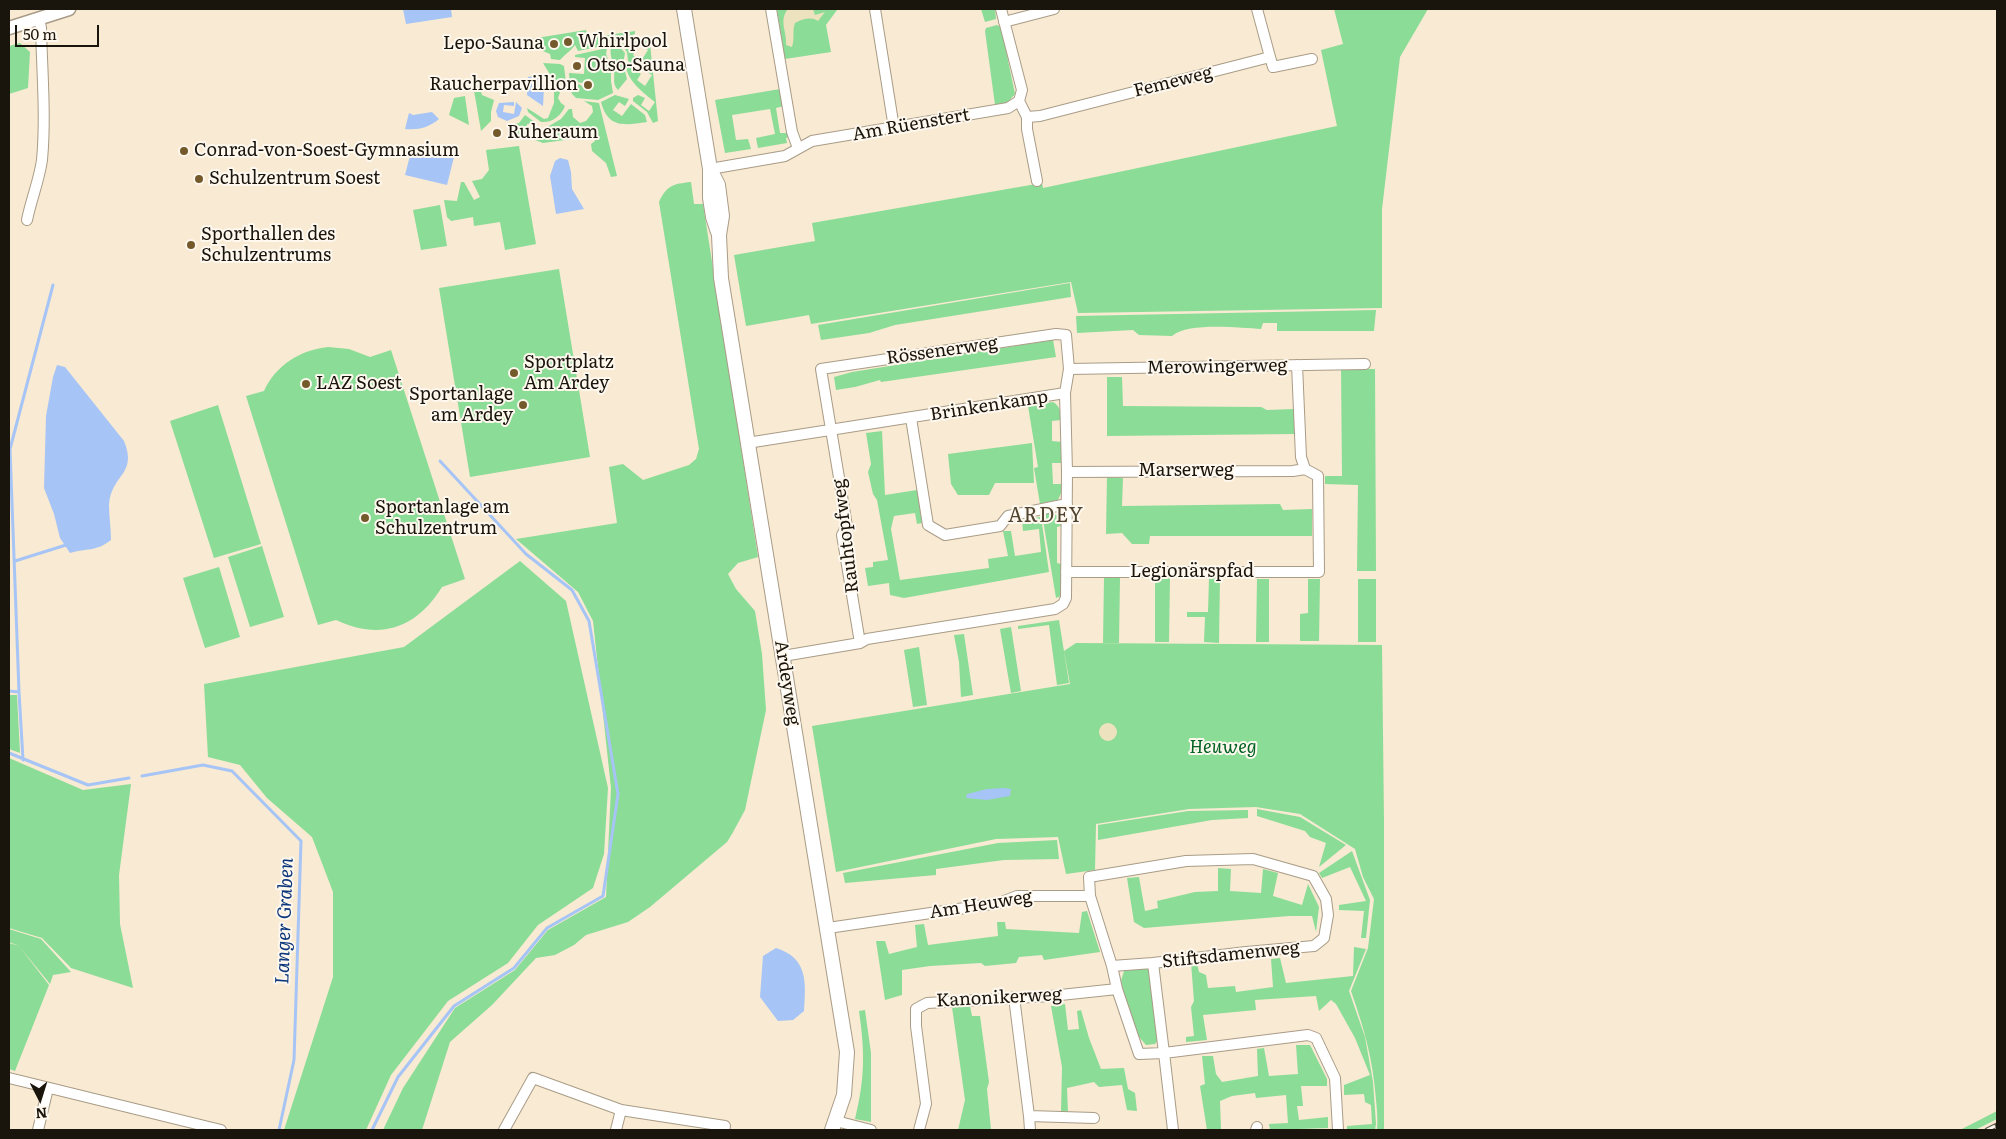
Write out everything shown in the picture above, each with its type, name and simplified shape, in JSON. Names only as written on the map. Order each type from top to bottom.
[{"type":"main road","name":"Ardeyweg","points":[[684,9],[710,169],[718,184],[720,196],[722,216],[719,235],[721,278],[847,1052],[844,1095],[834,1125]]},
{"type":"street","points":[[9,28],[69,9]]},
{"type":"street","points":[[771,9],[792,132],[798,148]]},
{"type":"street","points":[[875,9],[894,128]]},
{"type":"street","points":[[1001,9],[1022,90],[1019,101],[1027,117],[1027,129],[1037,182]]},
{"type":"street","points":[[1004,22],[1054,9]]},
{"type":"street","points":[[1257,9],[1273,67],[1312,59]]},
{"type":"street","points":[[27,220],[37,188],[42,160],[43,103],[41,28],[39,18]]},
{"type":"street","name":"Femeweg","points":[[1027,117],[1040,116],[1270,57]]},
{"type":"street","name":"Am Rüenstert","points":[[710,169],[785,156],[812,141],[1008,108],[1019,101]]},
{"type":"street","name":"Rössenerweg","points":[[831,429],[821,369],[1056,334],[1066,335],[1068,369],[1065,393]]},
{"type":"street","name":"Merowingerweg","points":[[1068,369],[1365,364]]},
{"type":"street","points":[[1297,365],[1302,457],[1305,469]]},
{"type":"street","name":"Brinkenkamp","points":[[747,442],[831,429],[850,428],[1065,393],[1067,504],[1066,598],[1063,604],[1055,609],[867,639],[860,642],[783,656]]},
{"type":"street","points":[[911,418],[928,525],[945,535],[1000,526],[1008,516],[1067,504]]},
{"type":"street","name":"Rauhtopfweg","points":[[831,429],[847,526],[842,535],[860,642]]},
{"type":"street","name":"Marserweg","points":[[1067,472],[1293,471],[1305,469]]},
{"type":"street","name":"Legionärspfad","points":[[1066,572],[1319,572],[1318,476],[1305,469]]},
{"type":"street","name":"Stiftsdamenweg","points":[[1090,896],[1089,877],[1186,861],[1253,859],[1313,876],[1326,899],[1328,915],[1324,938],[1314,946],[1154,963]]},
{"type":"street","name":"Am Heuweg","points":[[828,928],[999,904],[1017,896],[1090,896]]},
{"type":"street","points":[[1090,896],[1112,966],[1117,989],[1139,1054],[1164,1053],[1308,1035],[1316,1038],[1335,1078],[1338,1130]]},
{"type":"street","points":[[1112,966],[1154,963],[1173,1130]]},
{"type":"street","name":"Kanonikerweg","points":[[919,1130],[926,1104],[916,1026],[916,1009],[927,1003],[1051,996],[1117,989]]},
{"type":"street","points":[[1014,997],[1030,1130]]},
{"type":"street","points":[[9,1078],[221,1130]]},
{"type":"street","points":[[504,1130],[533,1078],[621,1110],[725,1126],[724,1130]]},
{"type":"street","points":[[38,1130],[48,1088]]},
{"type":"street","points":[[616,1130],[621,1110]]},
{"type":"street","points":[[1029,1116],[1094,1118]]},
{"type":"street","points":[[834,1125],[871,1130]]},
{"type":"green space","points":[[777,9],[845,9],[837,10],[826,25],[831,52],[785,59]]},
{"type":"green space","points":[[981,9],[995,9],[996,19],[985,22]]},
{"type":"green space","points":[[1334,9],[1428,9],[1400,57],[1382,209],[1382,308],[1078,313],[1071,282],[811,324],[809,315],[746,326],[734,255],[815,241],[812,223],[1042,183],[1043,188],[1337,126],[1321,50],[1343,44]]},
{"type":"green space","points":[[997,25],[1001,27],[1015,94],[1006,104],[995,105],[985,31],[986,28]]},
{"type":"green space","points":[[586,30],[588,38],[635,31],[635,34],[602,46],[578,51],[575,45],[560,60],[551,59],[550,54],[531,46],[524,46],[524,40]]},
{"type":"green space","points":[[646,40],[647,44],[650,44],[658,121],[653,123],[647,112],[633,101],[633,98],[638,95],[645,98],[641,105],[649,111],[655,102],[641,91],[629,76],[626,65],[641,74],[637,80],[645,86],[652,75],[628,61],[627,52],[621,44],[627,43],[636,49],[633,55],[641,61],[648,50],[634,42]]},
{"type":"green space","points":[[20,43],[30,52],[28,88],[9,94],[9,46]]},
{"type":"green space","points":[[618,45],[625,53],[623,64],[627,79],[618,90],[614,83],[611,47]]},
{"type":"green space","points":[[607,48],[606,54],[611,68],[613,93],[598,100],[576,98],[572,94],[570,87],[579,84],[588,90],[594,85],[590,79],[584,80],[583,83],[576,82],[570,85],[569,73],[584,74],[585,58],[575,57],[575,55]]},
{"type":"green space","points":[[543,63],[564,66],[566,83],[553,84],[551,76]]},
{"type":"green space","points":[[473,85],[479,85],[482,95],[494,100],[491,121],[481,131]]},
{"type":"green space","points":[[562,87],[558,98],[565,106],[556,118],[541,122],[528,112],[527,108],[544,119],[548,118],[554,103],[554,88]]},
{"type":"green space","points":[[780,89],[784,106],[776,108],[780,133],[788,133],[787,143],[758,148],[756,138],[775,134],[770,109],[732,115],[736,140],[748,139],[751,149],[725,153],[715,100]]},
{"type":"green space","points":[[615,95],[629,99],[625,106],[619,102],[613,110],[622,116],[631,104],[645,115],[647,122],[625,124],[613,121],[608,117],[601,102]]},
{"type":"green space","points":[[465,96],[469,125],[449,115],[454,98]]},
{"type":"green space","points":[[584,101],[599,103],[617,176],[611,177],[606,163],[592,151],[591,144],[595,141],[594,136],[543,143],[535,140],[542,138],[542,130],[561,119],[569,109],[572,109],[573,117],[580,123],[586,121],[593,112],[592,106]]},
{"type":"green space","points":[[525,115],[536,123],[527,124],[528,136],[513,139],[511,130],[507,125],[519,123]]},
{"type":"green space","points":[[519,146],[536,244],[505,250],[500,222],[474,226],[473,217],[451,221],[447,217],[444,200],[457,201],[461,182],[464,182],[474,200],[480,197],[472,181],[482,179],[489,170],[486,150]]},
{"type":"green space","points":[[691,182],[694,204],[703,204],[758,557],[738,563],[728,574],[736,589],[755,611],[762,654],[766,710],[745,810],[727,842],[650,907],[628,922],[586,935],[574,945],[555,955],[536,958],[492,1005],[450,1042],[422,1130],[383,1130],[403,1088],[455,1008],[515,970],[548,930],[606,897],[611,788],[593,621],[578,592],[516,539],[617,523],[609,467],[623,464],[643,480],[689,465],[696,459],[699,449],[659,202],[671,186]]},
{"type":"green space","points":[[440,205],[447,246],[421,250],[413,210]]},
{"type":"green space","name":"Sportplatz Am Ardey","points":[[559,269],[590,457],[470,477],[439,288]]},
{"type":"green space","points":[[1070,283],[1071,297],[895,325],[869,333],[821,340],[818,325]]},
{"type":"green space","points":[[1376,310],[1374,331],[1277,331],[1277,323],[1263,323],[1261,329],[1202,327],[1180,332],[1172,336],[1139,335],[1133,330],[1077,333],[1076,316]]},
{"type":"green space","points":[[1053,340],[1056,357],[881,382],[880,380],[836,390],[834,377],[852,372]]},
{"type":"green space","name":"Sportanlage am Schulzentrum","points":[[328,347],[349,349],[370,357],[391,350],[465,579],[442,587],[421,612],[409,621],[396,627],[382,630],[368,629],[336,620],[318,625],[246,396],[264,391],[275,374],[290,360],[308,351]]},
{"type":"green space","points":[[1341,369],[1375,369],[1376,571],[1357,571],[1358,485],[1325,484],[1325,476],[1342,476]]},
{"type":"green space","points":[[1107,377],[1122,377],[1123,406],[1294,409],[1294,434],[1107,436]]},
{"type":"green space","points":[[1053,402],[1060,410],[1061,420],[1052,421],[1052,441],[1062,442],[1062,463],[1052,463],[1053,484],[1061,484],[1061,493],[1058,500],[1040,504],[1034,468],[1038,467],[1028,406]]},
{"type":"green space","points":[[218,405],[261,544],[214,558],[170,421]]},
{"type":"green space","points":[[882,431],[885,495],[917,490],[922,523],[917,524],[915,513],[894,516],[891,529],[900,580],[989,568],[988,559],[1008,556],[1003,531],[1011,531],[1015,556],[1041,552],[1039,529],[1023,531],[1022,519],[1041,517],[1049,572],[904,598],[890,595],[889,583],[868,586],[865,568],[873,567],[873,562],[888,560],[877,500],[873,494],[868,472],[871,464],[866,433]]},
{"type":"green space","points":[[1032,443],[1034,483],[995,483],[989,495],[958,495],[951,484],[948,454]]},
{"type":"green space","points":[[1107,477],[1123,478],[1122,506],[1280,504],[1283,510],[1312,509],[1312,536],[1150,536],[1149,544],[1132,544],[1122,533],[1106,534]]},
{"type":"green space","points":[[1053,513],[1060,517],[1061,526],[1057,527],[1057,563],[1061,564],[1061,596],[1056,598],[1042,514]]},
{"type":"green space","points":[[262,546],[284,617],[250,627],[228,557]]},
{"type":"green space","points":[[520,561],[566,601],[608,788],[604,854],[593,888],[538,925],[508,963],[448,1001],[391,1075],[366,1130],[284,1130],[333,977],[333,892],[312,837],[267,798],[240,765],[208,757],[204,684],[404,647]]},
{"type":"green space","points":[[219,567],[240,637],[205,648],[183,578]]},
{"type":"green space","points":[[1104,578],[1120,578],[1119,643],[1103,643]]},
{"type":"green space","points":[[1155,578],[1170,578],[1169,642],[1155,642]]},
{"type":"green space","points":[[1209,578],[1220,578],[1219,643],[1204,642],[1205,617],[1187,617],[1187,612],[1208,612]]},
{"type":"green space","points":[[1257,579],[1269,579],[1269,642],[1256,642]]},
{"type":"green space","points":[[1308,579],[1320,579],[1319,641],[1300,641],[1300,614],[1308,613]]},
{"type":"green space","points":[[1358,579],[1376,579],[1376,642],[1358,642]]},
{"type":"green space","points":[[1059,620],[1069,683],[1057,685],[1049,625],[1018,629],[1018,626]]},
{"type":"green space","points":[[1011,627],[1021,691],[1011,693],[1000,629]]},
{"type":"green space","points":[[964,634],[973,695],[961,697],[959,662],[954,635]]},
{"type":"green space","name":"Heuweg","points":[[1076,643],[1382,645],[1384,1130],[1377,1130],[1375,1085],[1370,1057],[1351,991],[1368,948],[1374,899],[1363,877],[1355,849],[1300,814],[1256,807],[1189,809],[1096,824],[1095,870],[1066,874],[1058,837],[996,839],[836,872],[812,726],[1070,684],[1064,651]]},
{"type":"green space","points":[[919,647],[927,705],[913,707],[904,650]]},
{"type":"green space","points":[[9,695],[17,695],[20,753],[9,749]]},
{"type":"green space","points":[[9,758],[83,790],[131,784],[119,875],[120,924],[133,988],[71,968],[42,938],[9,928]]},
{"type":"green space","points":[[1257,809],[1300,817],[1346,845],[1319,867],[1326,843],[1310,837],[1305,831],[1257,816]]},
{"type":"green space","points":[[1248,810],[1248,818],[1212,820],[1098,840],[1098,825],[1188,811]]},
{"type":"green space","points":[[1057,840],[1059,859],[1004,860],[936,869],[936,875],[845,883],[843,873],[998,843]]},
{"type":"green space","points":[[1352,851],[1370,900],[1366,938],[1361,938],[1364,911],[1339,910],[1339,905],[1366,901],[1350,867],[1322,878],[1319,873]]},
{"type":"green space","points":[[1218,868],[1231,869],[1230,891],[1261,893],[1263,869],[1278,873],[1273,896],[1302,905],[1308,884],[1319,907],[1316,932],[1312,916],[1289,916],[1144,928],[1134,922],[1127,878],[1139,877],[1145,911],[1158,908],[1157,901],[1195,892],[1218,891]]},
{"type":"green space","points":[[1087,911],[1100,952],[1044,960],[1042,955],[1019,957],[1016,963],[985,966],[981,963],[930,966],[902,970],[902,995],[885,1000],[876,941],[885,941],[889,954],[917,947],[915,925],[924,924],[928,945],[998,936],[997,922],[1005,922],[1006,929],[1079,933],[1082,912]]},
{"type":"green space","points":[[9,929],[41,939],[71,972],[53,975],[50,984],[19,946],[9,942]]},
{"type":"green space","points":[[9,943],[19,946],[49,985],[15,1071],[9,1069]]},
{"type":"green space","points":[[1354,947],[1366,949],[1349,991],[1365,1037],[1373,1082],[1375,1130],[1347,1130],[1347,1126],[1372,1124],[1371,1105],[1365,1102],[1364,1094],[1344,1095],[1344,1085],[1370,1075],[1355,1038],[1336,1004],[1331,1000],[1319,1011],[1316,996],[1255,1000],[1256,1010],[1203,1015],[1207,1040],[1186,1042],[1186,1037],[1194,1036],[1191,1007],[1194,1001],[1191,963],[1197,963],[1199,972],[1206,975],[1208,988],[1235,986],[1236,992],[1273,987],[1271,959],[1280,958],[1286,983],[1353,976]]},
{"type":"green space","points":[[1150,969],[1158,1040],[1155,1044],[1146,1045],[1134,1031],[1121,981],[1124,971]]},
{"type":"green space","points":[[1065,1004],[1068,1030],[1079,1029],[1077,1011],[1081,1010],[1101,1069],[1124,1068],[1128,1089],[1135,1093],[1137,1111],[1127,1110],[1122,1085],[1099,1087],[1094,1082],[1067,1088],[1068,1113],[1061,1112],[1062,1067],[1051,1006]]},
{"type":"green space","points":[[970,1006],[972,1016],[980,1016],[989,1082],[987,1089],[991,1130],[958,1130],[965,1100],[952,1007]]},
{"type":"green space","points":[[865,1010],[871,1053],[871,1122],[855,1119],[861,1091],[863,1065],[859,1011]]},
{"type":"green space","points":[[1296,1045],[1310,1045],[1327,1079],[1327,1086],[1301,1086],[1303,1106],[1297,1106],[1299,1120],[1328,1117],[1328,1128],[1270,1130],[1269,1124],[1288,1123],[1286,1095],[1256,1098],[1255,1093],[1232,1096],[1220,1101],[1221,1130],[1207,1130],[1200,1086],[1205,1084],[1202,1056],[1213,1056],[1216,1074],[1222,1082],[1258,1076],[1257,1049],[1264,1048],[1269,1076],[1298,1074]]},
{"type":"green space","points":[[1997,1111],[1997,1119],[1975,1130],[1960,1130]]},
{"type":"sand","points":[[813,9],[815,15],[825,12],[818,21],[807,19],[795,23],[792,47],[786,45],[783,23],[787,10]]},
{"type":"sand","points":[[1108,723],[1114,726],[1117,732],[1114,738],[1108,741],[1102,738],[1099,732],[1102,726]]},
{"type":"water","points":[[403,9],[451,9],[452,17],[406,24]]},
{"type":"water","points":[[540,75],[544,87],[543,106],[524,91],[528,77]]},
{"type":"water","points":[[514,102],[514,106],[504,105],[503,112],[514,114],[516,102],[522,108],[519,116],[507,121],[498,117],[496,111],[499,103]]},
{"type":"water","points":[[432,112],[439,119],[431,125],[423,128],[405,129],[409,113],[413,115]]},
{"type":"water","points":[[412,148],[454,157],[447,185],[405,175]]},
{"type":"water","points":[[560,158],[568,160],[572,189],[584,209],[556,214],[550,176],[555,161]]},
{"type":"water","points":[[57,365],[65,367],[124,441],[128,461],[111,495],[109,505],[111,540],[96,548],[70,553],[60,538],[54,514],[44,488],[46,416]]},
{"type":"water","points":[[987,789],[1011,789],[1010,796],[987,800],[966,798],[967,794]]},
{"type":"water","points":[[776,948],[794,958],[803,972],[805,990],[804,1011],[793,1020],[778,1021],[760,997],[763,956]]},
{"type":"waterway","points":[[23,760],[10,449],[53,285]]},
{"type":"waterway","points":[[372,1130],[398,1077],[454,1006],[514,968],[547,928],[603,896],[618,794],[589,621],[572,590],[526,554],[440,461]]},
{"type":"waterway","points":[[15,561],[66,545]]},
{"type":"waterway","points":[[9,691],[19,692]]},
{"type":"waterway","name":"Langer Graben","points":[[9,753],[88,785],[129,778]]},
{"type":"waterway","name":"Langer Graben","points":[[142,776],[203,765],[232,771],[301,841],[294,1060],[279,1130]]},
{"type":"railway","points":[[1987,1130],[1997,1125]]},
{"type":"place","name":"Whirlpool","points":[[568,42]]},
{"type":"place","name":"Lepo-Sauna","points":[[554,44]]},
{"type":"place","name":"Otso-Sauna","points":[[577,66]]},
{"type":"place","name":"Raucherpavillion","points":[[588,85]]},
{"type":"place","name":"Ruheraum","points":[[497,133]]},
{"type":"place","name":"Conrad-von-Soest-Gymnasium","points":[[184,151]]},
{"type":"place","name":"Schulzentrum Soest","points":[[199,179]]},
{"type":"place","name":"Sporthallen des Schulzentrums","points":[[191,245]]},
{"type":"place","name":"Sportplatz Am Ardey","points":[[514,373]]},
{"type":"place","name":"LAZ Soest","points":[[306,384]]},
{"type":"place","name":"Sportanlage am Ardey","points":[[523,405]]},
{"type":"place","name":"Sportanlage am Schulzentrum","points":[[365,518]]},
{"type":"district","name":"ARDEY","points":[[1046,516]]}]
